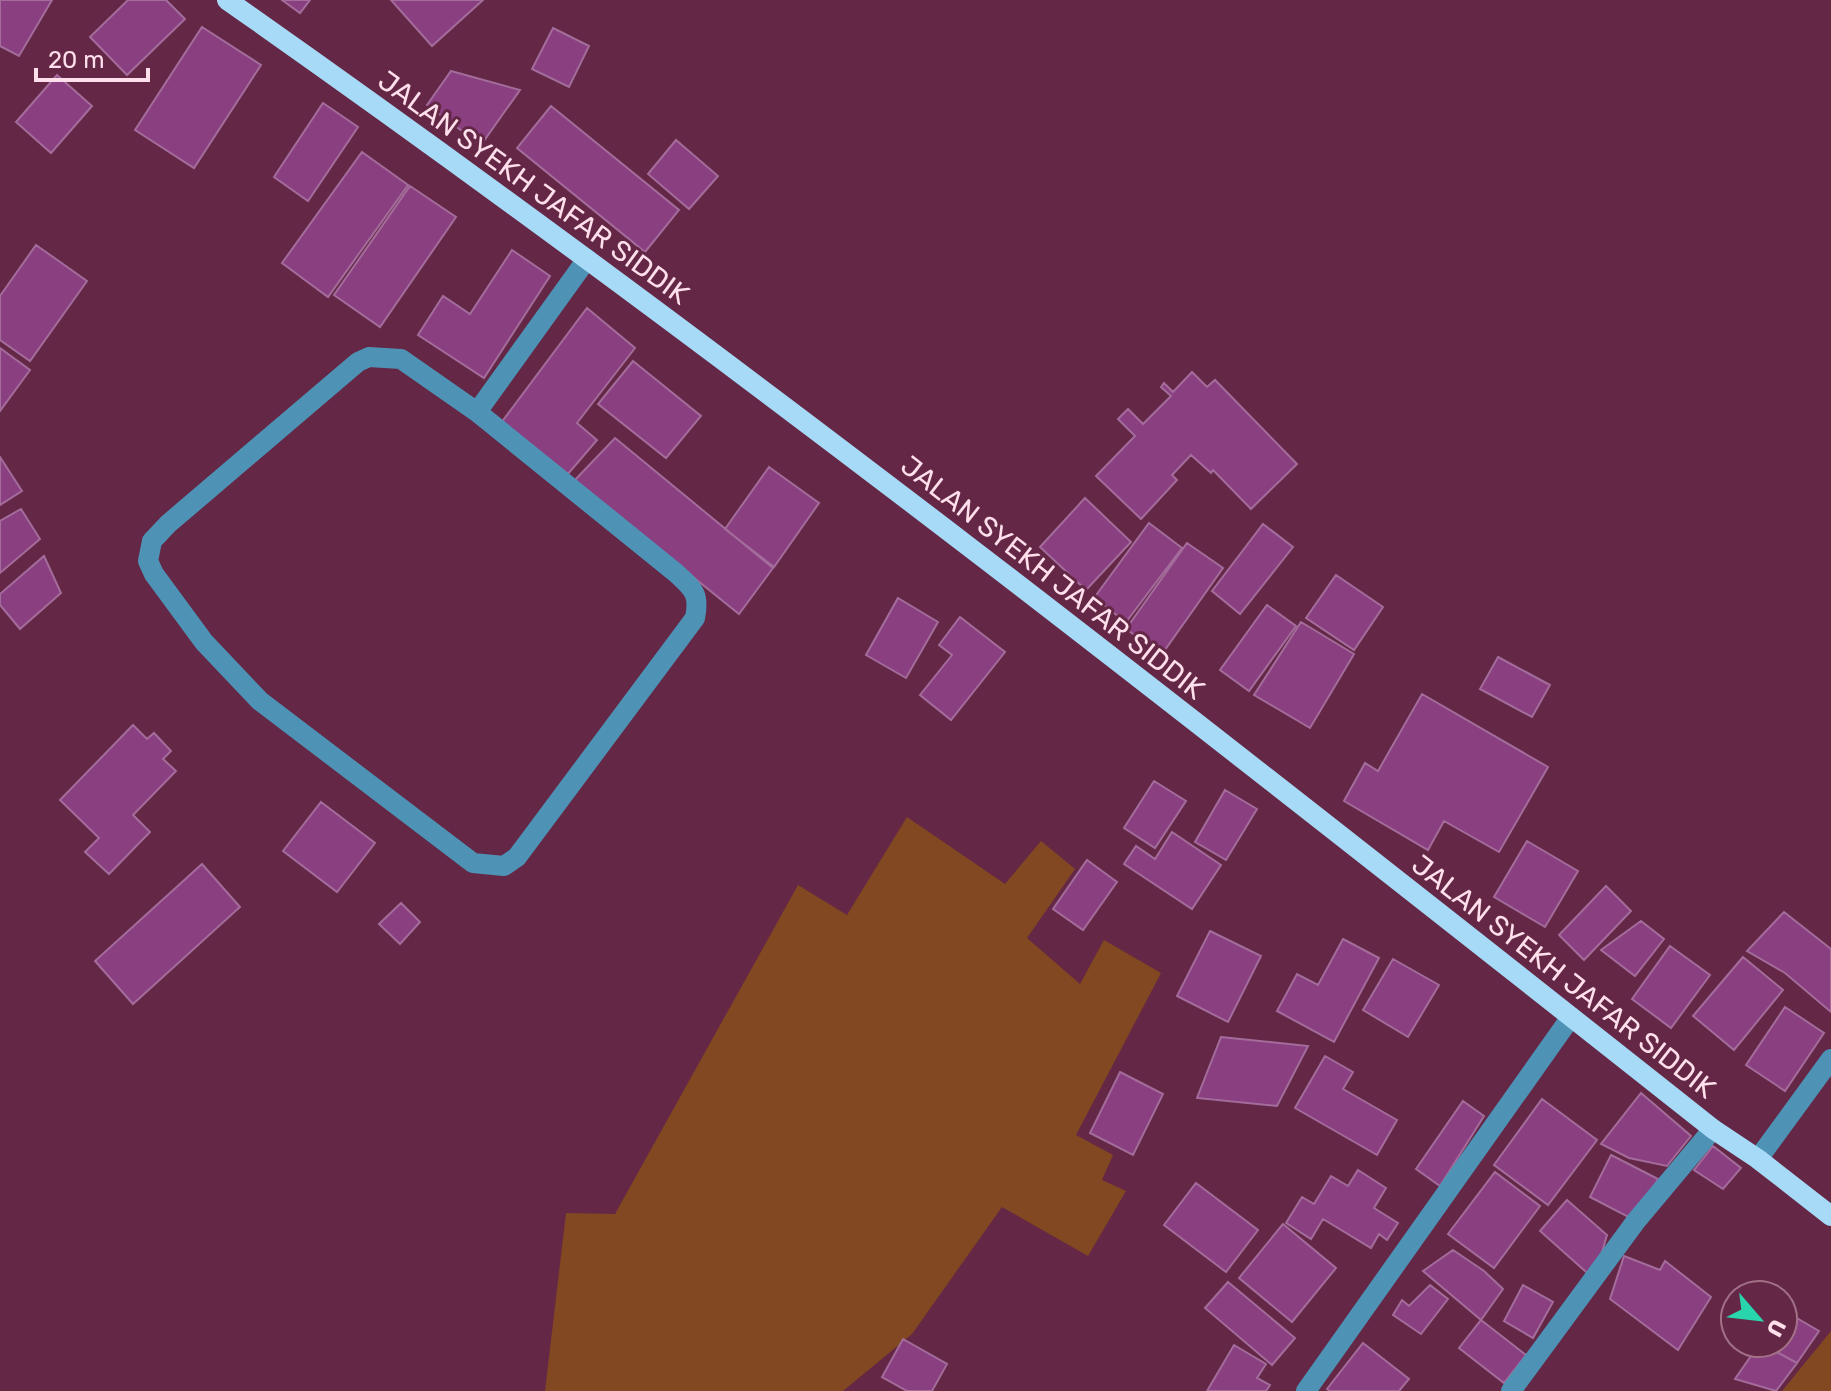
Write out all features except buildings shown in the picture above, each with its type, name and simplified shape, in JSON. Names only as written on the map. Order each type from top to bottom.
[{"type":"main road","name":"JALAN SYEKH JAFAR SIDDIK","points":[[227,0],[430,143],[926,513],[1713,1129],[1758,1159],[1831,1216]]},
{"type":"street","points":[[477,412],[587,259]]},
{"type":"street","points":[[369,357],[401,359],[477,412],[676,573],[692,588],[698,603],[695,618],[517,857],[504,866],[473,863],[260,701],[204,642],[154,574],[148,561],[152,541],[168,524],[358,362],[369,357]]},
{"type":"street","points":[[1306,1391],[1571,1017]]},
{"type":"street","points":[[1758,1159],[1831,1059]]},
{"type":"street","points":[[1511,1391],[1636,1221],[1713,1129]]},
{"type":"shaded area","points":[[907,817],[1005,884],[1041,841],[1075,869],[1027,938],[1080,984],[1104,940],[1161,973],[1076,1135],[1113,1155],[1102,1180],[1126,1191],[1088,1256],[1002,1207],[912,1334],[843,1391],[545,1391],[566,1213],[615,1214],[798,885],[847,915]]},
{"type":"shaded area","points":[[1831,1331],[1831,1391],[1782,1391]]}]
